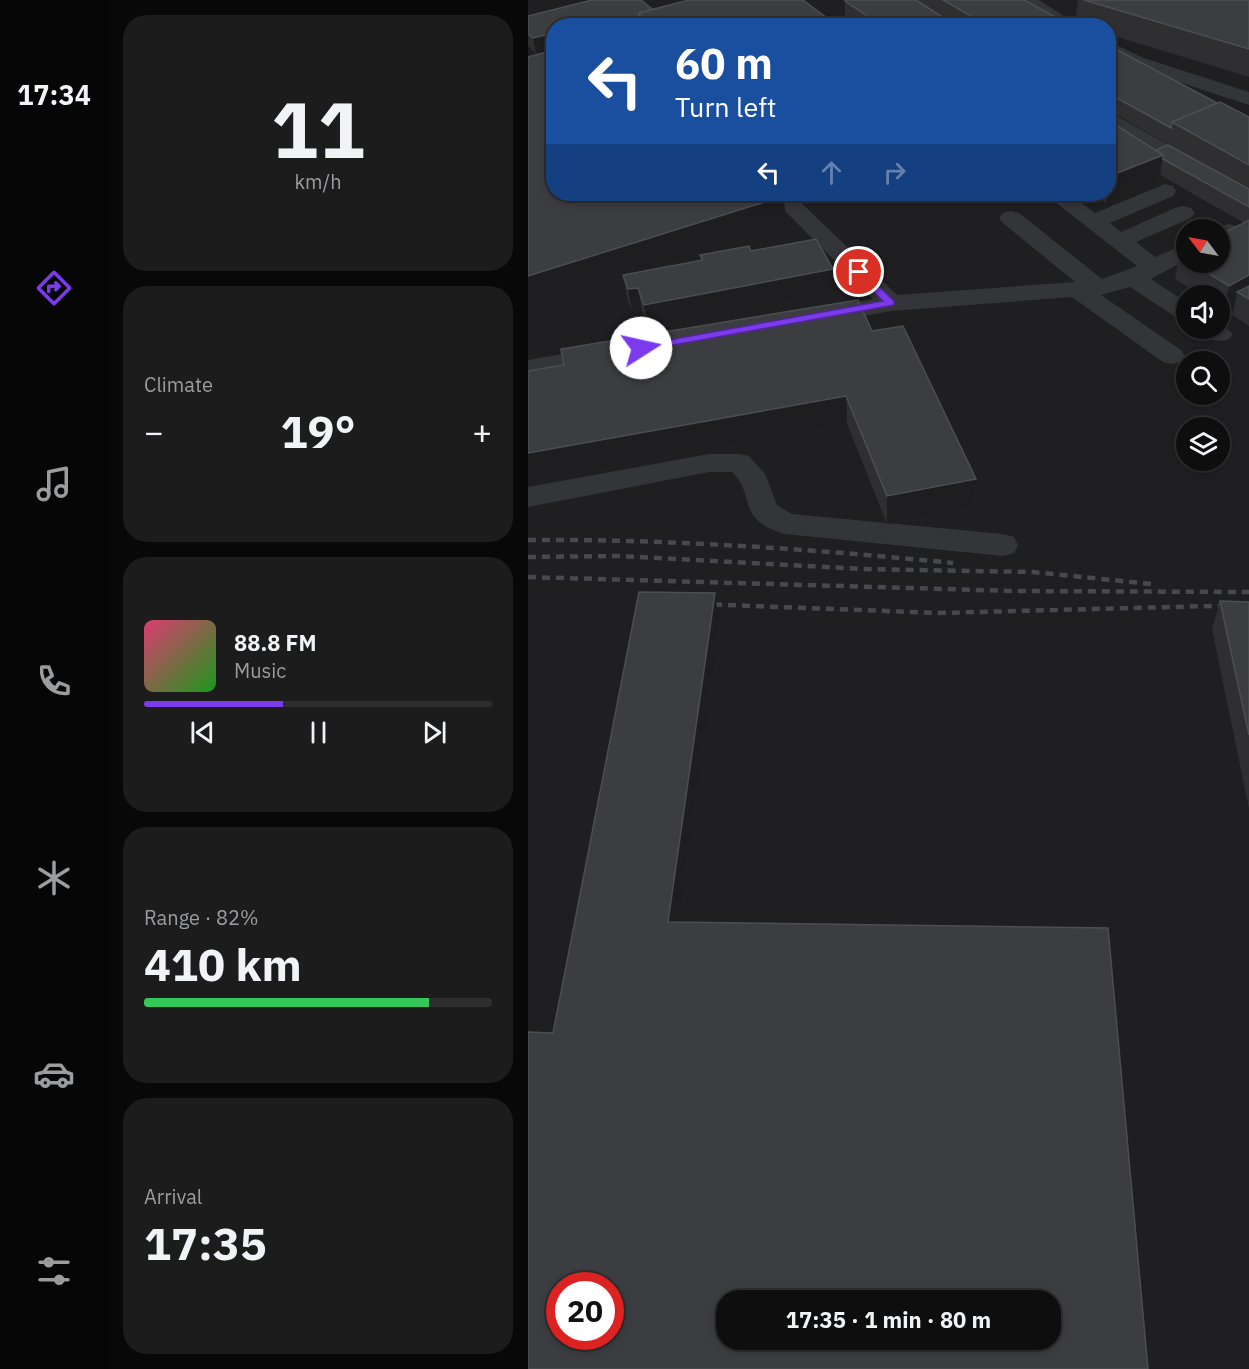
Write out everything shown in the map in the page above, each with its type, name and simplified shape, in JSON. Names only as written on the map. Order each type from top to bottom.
[{"type":"lane","points":[[1025,0],[1056,18]]},
{"type":"lane","points":[[1046,12],[1072,2]]},
{"type":"lane","points":[[1116,51],[1220,110]]},
{"type":"lane","points":[[1134,61],[1249,99]]},
{"type":"lane","points":[[1116,123],[1249,200]]},
{"type":"lane","points":[[1093,222],[1165,191]]},
{"type":"lane","points":[[786,201],[891,303]]},
{"type":"lane","points":[[1065,201],[1119,242],[1142,272],[1176,304]]},
{"type":"lane","points":[[1119,242],[1183,213]]},
{"type":"lane","points":[[1011,218],[1087,288],[1172,356]]},
{"type":"lane","points":[[797,320],[891,303],[1087,288],[1142,272],[1176,256]]},
{"type":"lane","points":[[528,368],[633,349]]},
{"type":"lane","points":[[528,497],[709,463],[739,463],[751,474],[764,511],[785,524],[1003,545]]},
{"type":"shaded area","points":[[528,0],[1249,0],[1249,1369],[528,1369]]},
{"type":"building","points":[[592,0],[641,0],[652,9],[639,13],[640,18],[546,18],[546,35],[533,38],[528,34],[528,16]]},
{"type":"building","points":[[689,0],[803,0],[827,18],[644,18],[639,13]]},
{"type":"building","points":[[916,0],[944,18],[870,18],[845,1]]},
{"type":"building","points":[[943,0],[1024,0],[1057,18],[974,18]]},
{"type":"building","points":[[1084,0],[1249,0],[1249,49]]},
{"type":"building","points":[[1116,49],[1217,103],[1172,122],[1171,128],[1116,97]]},
{"type":"building","points":[[546,52],[546,201],[768,201],[528,276],[528,57]]},
{"type":"building","points":[[1220,102],[1249,117],[1249,165],[1172,122]]},
{"type":"building","points":[[1116,125],[1163,155],[1116,174]]},
{"type":"building","points":[[1168,145],[1249,189],[1249,207],[1163,159],[1163,155],[1156,150]]},
{"type":"building","points":[[1249,220],[1249,275],[1230,285],[1208,273],[1230,273],[1230,230]]},
{"type":"building","points":[[816,239],[833,269],[644,305],[638,288],[628,289],[623,275],[703,260],[700,255],[749,246],[751,251]]},
{"type":"building","points":[[1249,286],[1249,299],[1237,292]]},
{"type":"building","points":[[858,300],[872,331],[903,326],[976,479],[887,496],[846,396],[528,453],[528,371],[564,365],[561,349]]},
{"type":"building","points":[[639,592],[715,593],[668,922],[1108,928],[1148,1369],[528,1369],[528,1032],[553,1033]]},
{"type":"building","points":[[1220,601],[1249,602],[1249,735]]},
{"type":"railway","points":[[528,540],[634,541],[740,546],[953,563]]},
{"type":"railway","points":[[528,557],[619,556],[862,569],[1033,572],[1151,584]]},
{"type":"railway","points":[[528,577],[1014,591],[1249,592]]},
{"type":"railway","points":[[700,604],[939,613],[1249,605]]},
{"type":"route","points":[[641,348],[891,303],[859,272]]}]
